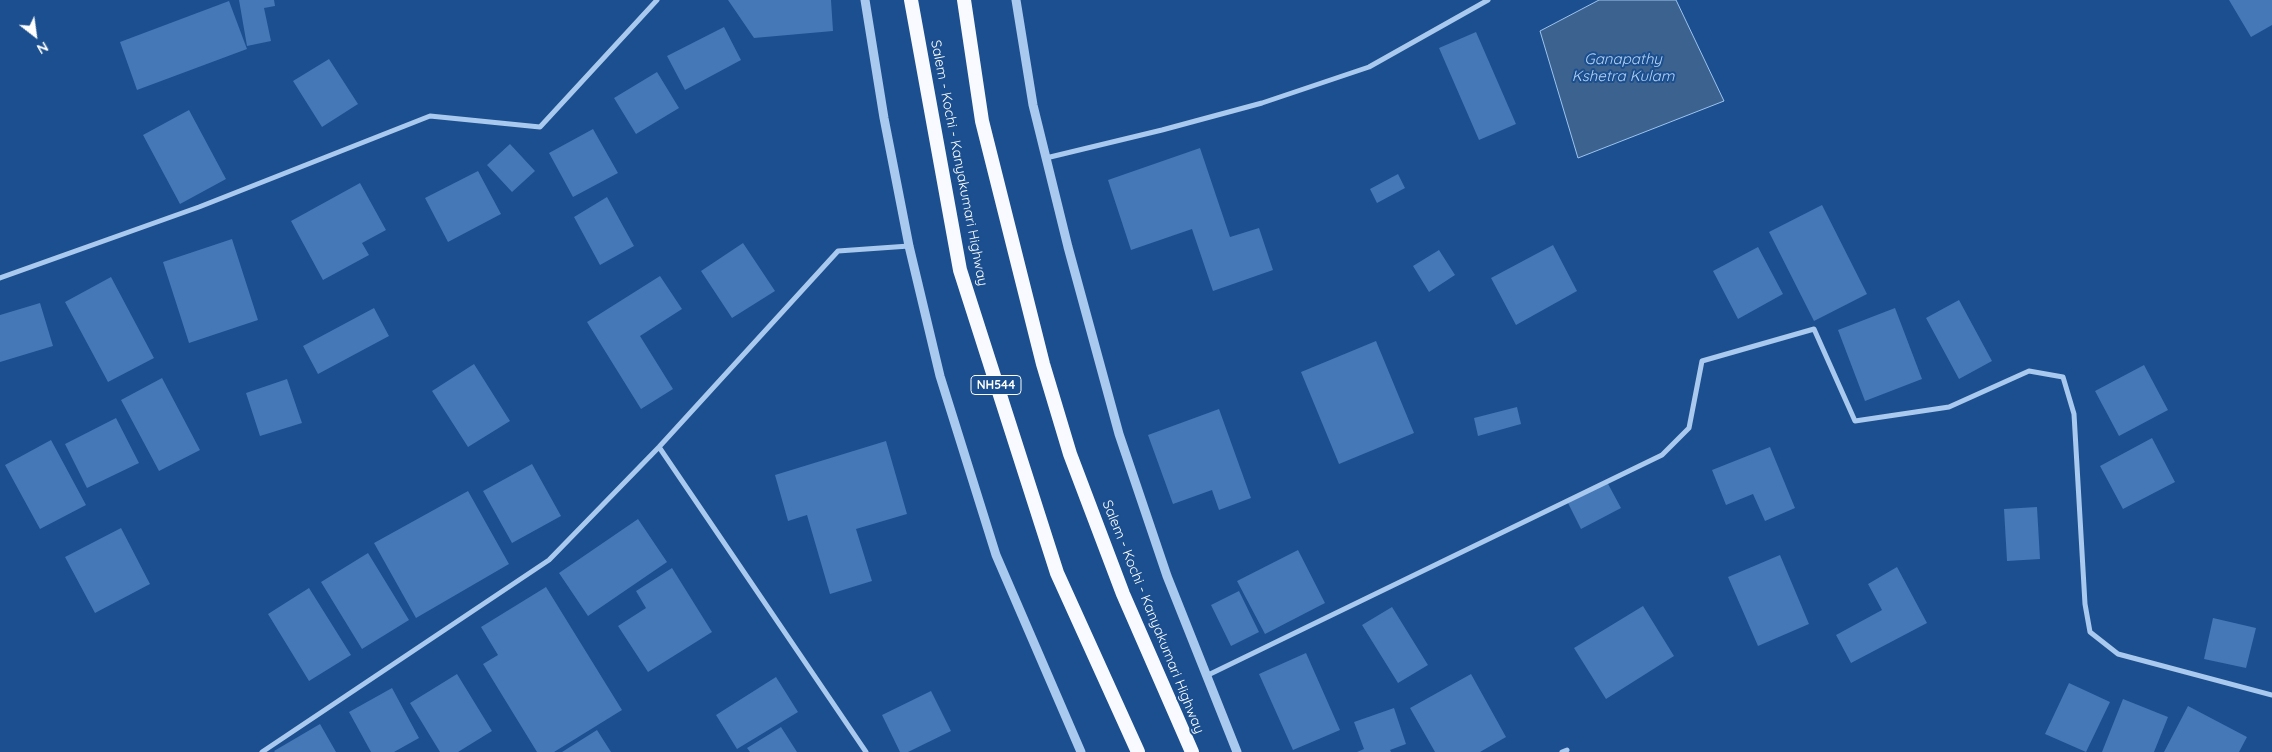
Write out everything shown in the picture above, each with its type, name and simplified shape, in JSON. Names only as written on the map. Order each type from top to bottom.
[{"type":"highway","name":"Salem - Kochi - Kanyakumari Highway","points":[[911,0],[960,270],[1057,573],[1138,752]]},
{"type":"highway","name":"Salem - Kochi - Kanyakumari Highway","points":[[964,0],[982,121],[1043,364],[1070,454],[1123,594],[1192,752]]},
{"type":"street","points":[[0,278],[199,207],[430,116],[540,127],[658,0]]},
{"type":"street","points":[[865,0],[884,118],[909,246],[940,376],[996,555],[1081,752]]},
{"type":"street","points":[[1016,0],[1033,105],[1068,247],[1119,434],[1166,576],[1237,752]]},
{"type":"street","points":[[1046,158],[1262,103],[1369,67],[1488,0]]},
{"type":"street","points":[[262,752],[549,560],[659,447],[838,251],[909,246]]},
{"type":"street","points":[[1206,676],[1662,455],[1689,428],[1702,361],[1814,329],[1855,421],[1949,407],[2029,371],[2063,377],[2074,414],[2085,604],[2090,632],[2118,654],[2272,696]]},
{"type":"street","points":[[659,447],[866,752]]},
{"type":"water","name":"Ganapathy Kshetra Kulam","points":[[1599,0],[1676,0],[1724,101],[1578,158],[1540,31]]},
{"type":"building","points":[[239,0],[274,0],[275,6],[264,8],[271,41],[247,46]]},
{"type":"building","points":[[728,0],[831,0],[833,31],[754,38]]},
{"type":"building","points":[[2229,0],[2272,0],[2272,25],[2251,37]]},
{"type":"building","points":[[229,1],[247,49],[137,90],[120,42]]},
{"type":"building","points":[[724,27],[741,60],[685,90],[667,56]]},
{"type":"building","points":[[1476,32],[1516,124],[1479,140],[1439,48]]},
{"type":"building","points":[[329,59],[358,104],[322,127],[293,81]]},
{"type":"building","points":[[657,72],[679,108],[636,134],[614,98]]},
{"type":"building","points":[[189,110],[226,179],[180,204],[143,135]]},
{"type":"building","points":[[593,129],[618,173],[573,197],[549,153]]},
{"type":"building","points":[[510,144],[535,171],[512,192],[487,165]]},
{"type":"building","points":[[1200,148],[1230,237],[1259,228],[1273,270],[1213,291],[1192,229],[1131,250],[1108,180]]},
{"type":"building","points":[[478,171],[501,214],[448,242],[425,198]]},
{"type":"building","points":[[1398,174],[1405,188],[1377,203],[1370,189]]},
{"type":"building","points":[[360,183],[386,230],[362,243],[369,255],[323,280],[291,221]]},
{"type":"building","points":[[607,197],[634,246],[600,265],[574,217]]},
{"type":"building","points":[[1822,205],[1867,294],[1814,321],[1769,232]]},
{"type":"building","points":[[232,239],[258,320],[189,343],[163,262]]},
{"type":"building","points":[[743,243],[775,291],[732,318],[701,271]]},
{"type":"building","points":[[1553,245],[1577,291],[1516,325],[1491,278]]},
{"type":"building","points":[[1758,247],[1783,294],[1738,319],[1713,271]]},
{"type":"building","points":[[1439,250],[1455,275],[1429,292],[1413,266]]},
{"type":"building","points":[[660,276],[682,309],[640,336],[673,389],[641,409],[587,322]]},
{"type":"building","points":[[111,277],[154,358],[108,382],[65,302]]},
{"type":"building","points":[[1959,300],[1992,361],[1959,379],[1926,318]]},
{"type":"building","points":[[40,303],[53,346],[0,362],[0,315]]},
{"type":"building","points":[[374,308],[389,336],[318,374],[303,346]]},
{"type":"building","points":[[1895,308],[1922,379],[1865,401],[1838,330]]},
{"type":"building","points":[[1376,341],[1414,433],[1339,464],[1301,372]]},
{"type":"building","points":[[474,364],[510,421],[468,447],[432,391]]},
{"type":"building","points":[[2144,365],[2168,410],[2119,436],[2095,391]]},
{"type":"building","points":[[162,378],[200,450],[159,471],[121,400]]},
{"type":"building","points":[[287,379],[302,423],[260,436],[246,393]]},
{"type":"building","points":[[1517,407],[1521,424],[1478,436],[1474,418]]},
{"type":"building","points":[[1219,409],[1251,498],[1219,510],[1212,490],[1173,504],[1148,435]]},
{"type":"building","points":[[116,418],[139,463],[87,488],[65,444]]},
{"type":"building","points":[[2152,438],[2175,482],[2123,509],[2100,466]]},
{"type":"building","points":[[51,440],[86,505],[40,529],[5,465]]},
{"type":"building","points":[[886,441],[907,514],[856,529],[872,581],[830,594],[807,515],[788,521],[775,475]]},
{"type":"building","points":[[1770,447],[1795,508],[1765,521],[1753,494],[1726,505],[1712,470]]},
{"type":"building","points":[[532,464],[561,516],[512,543],[483,491]]},
{"type":"building","points":[[1607,482],[1621,508],[1581,529],[1568,503]]},
{"type":"building","points":[[468,491],[509,564],[416,618],[374,543]]},
{"type":"building","points":[[2037,507],[2040,559],[2007,561],[2004,509]]},
{"type":"building","points":[[638,519],[667,562],[588,616],[559,573]]},
{"type":"building","points":[[121,528],[150,584],[95,613],[65,557]]},
{"type":"building","points":[[1298,550],[1325,603],[1265,634],[1237,581]]},
{"type":"building","points":[[368,553],[409,620],[362,649],[321,582]]},
{"type":"building","points":[[1780,555],[1809,624],[1758,646],[1728,577]]},
{"type":"building","points":[[1897,567],[1927,623],[1851,663],[1836,635],[1882,610],[1868,584]]},
{"type":"building","points":[[672,568],[712,632],[648,672],[618,626],[646,608],[636,591]]},
{"type":"building","points":[[546,587],[622,710],[554,752],[537,752],[483,664],[498,655],[481,627]]},
{"type":"building","points":[[309,588],[351,655],[309,681],[268,614]]},
{"type":"building","points":[[1239,591],[1259,632],[1231,646],[1211,605]]},
{"type":"building","points":[[1643,606],[1674,656],[1606,699],[1574,648]]},
{"type":"building","points":[[1392,607],[1428,665],[1398,683],[1362,625]]},
{"type":"building","points":[[2213,618],[2256,628],[2246,668],[2204,659]]},
{"type":"building","points":[[1306,653],[1340,730],[1293,750],[1259,674]]},
{"type":"building","points":[[457,674],[492,731],[458,752],[440,752],[410,703]]},
{"type":"building","points":[[1471,674],[1506,737],[1480,752],[1435,752],[1410,708]]},
{"type":"building","points":[[776,677],[798,712],[737,749],[716,715]]},
{"type":"building","points":[[2069,683],[2110,702],[2086,752],[2045,734]]},
{"type":"building","points":[[392,688],[419,738],[394,752],[371,752],[349,712]]},
{"type":"building","points":[[931,691],[951,731],[908,752],[900,752],[882,715]]},
{"type":"building","points":[[2123,699],[2168,717],[2154,752],[2102,752]]},
{"type":"building","points":[[2188,706],[2247,737],[2239,752],[2164,752]]},
{"type":"building","points":[[1394,708],[1406,744],[1390,750],[1391,752],[1357,752],[1364,749],[1354,722]]},
{"type":"building","points":[[320,724],[336,752],[274,751]]},
{"type":"building","points":[[781,727],[797,752],[750,752],[747,748]]},
{"type":"building","points":[[597,730],[611,752],[562,752]]}]
